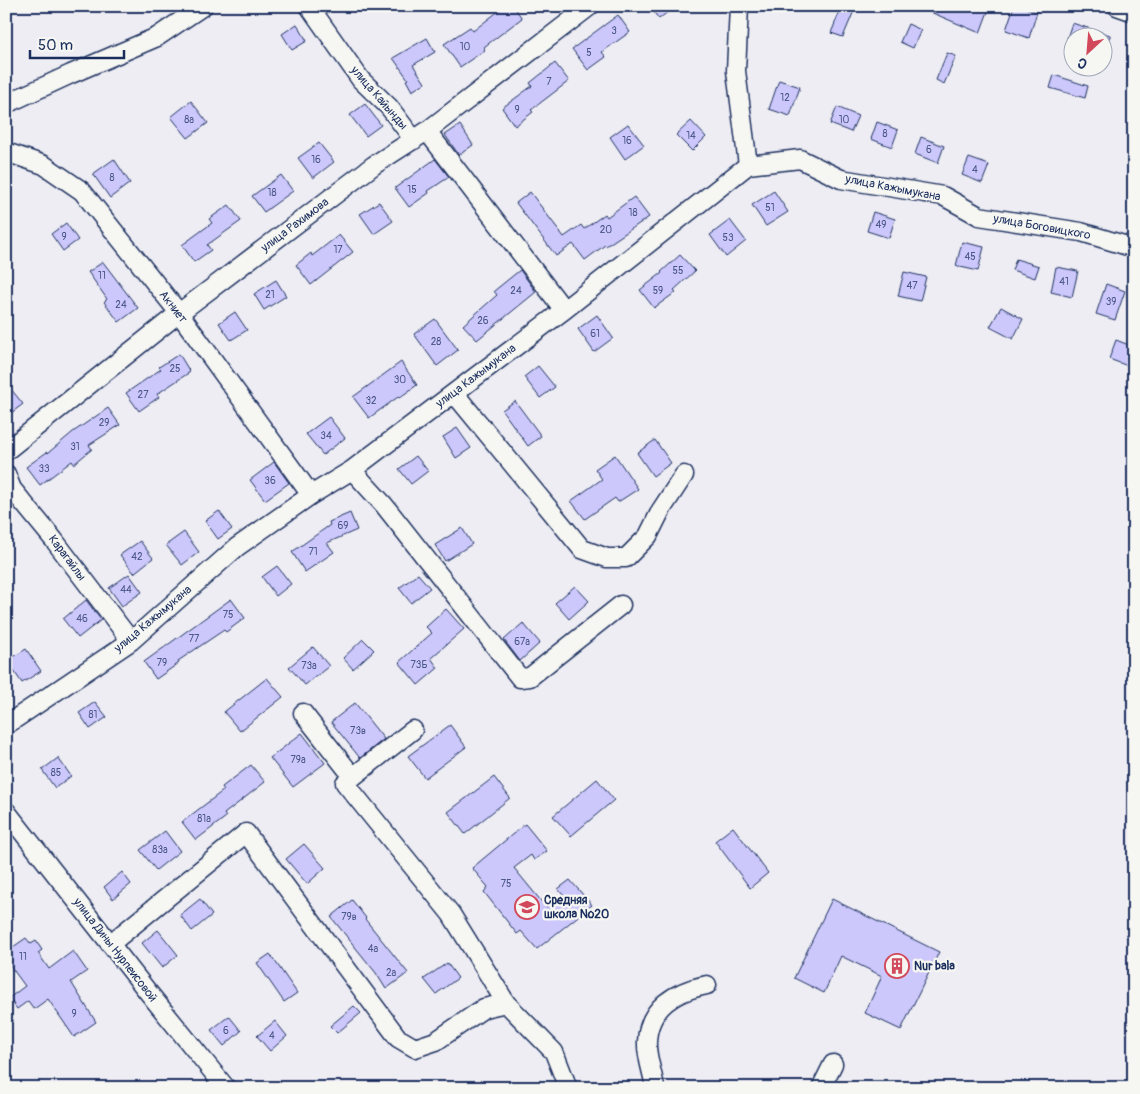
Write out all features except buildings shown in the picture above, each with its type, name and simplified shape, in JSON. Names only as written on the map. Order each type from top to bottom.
[{"type":"street","points":[[6,104],[157,37],[203,6]]},
{"type":"street","name":"улица Кайынды","points":[[309,6],[361,80],[421,136],[495,222],[564,310]]},
{"type":"street","name":"улица Рахимова","points":[[6,451],[179,313],[374,165],[421,136],[590,6]]},
{"type":"street","points":[[739,6],[736,71],[748,165]]},
{"type":"street","points":[[1117,6],[1134,12]]},
{"type":"street","name":"Акниет","points":[[6,152],[44,165],[82,191],[179,313],[311,495]]},
{"type":"street","name":"улица Кажымукана","points":[[6,726],[131,642],[237,547],[311,495],[352,470],[564,310],[748,165],[800,159],[841,178],[943,196],[979,216]]},
{"type":"street","name":"улица Боговицкого","points":[[979,216],[1080,232],[1134,248]]},
{"type":"street","points":[[454,393],[582,549],[607,558],[626,558],[648,536],[661,510],[684,475]]},
{"type":"street","points":[[352,470],[390,513],[520,678],[530,677],[621,605]]},
{"type":"street","name":"Карагайлы","points":[[6,474],[12,489],[54,540],[131,642]]},
{"type":"street","points":[[303,713],[353,777]]},
{"type":"street","points":[[413,730],[345,783],[450,914],[506,1003],[554,1052],[568,1088]]},
{"type":"street","name":"улица Дины Нурпеисовой","points":[[6,811],[226,1088]]},
{"type":"street","points":[[110,944],[246,833],[398,1038],[415,1048],[436,1041],[484,1008],[506,1003]]},
{"type":"street","points":[[655,1088],[646,1044],[654,1015],[671,998],[694,987],[706,985]]},
{"type":"street","points":[[821,1088],[833,1064]]},
{"type":"place","name":"Средняя школа №20","points":[[527,907]]},
{"type":"place","name":"Nur bala","points":[[897,966]]}]
